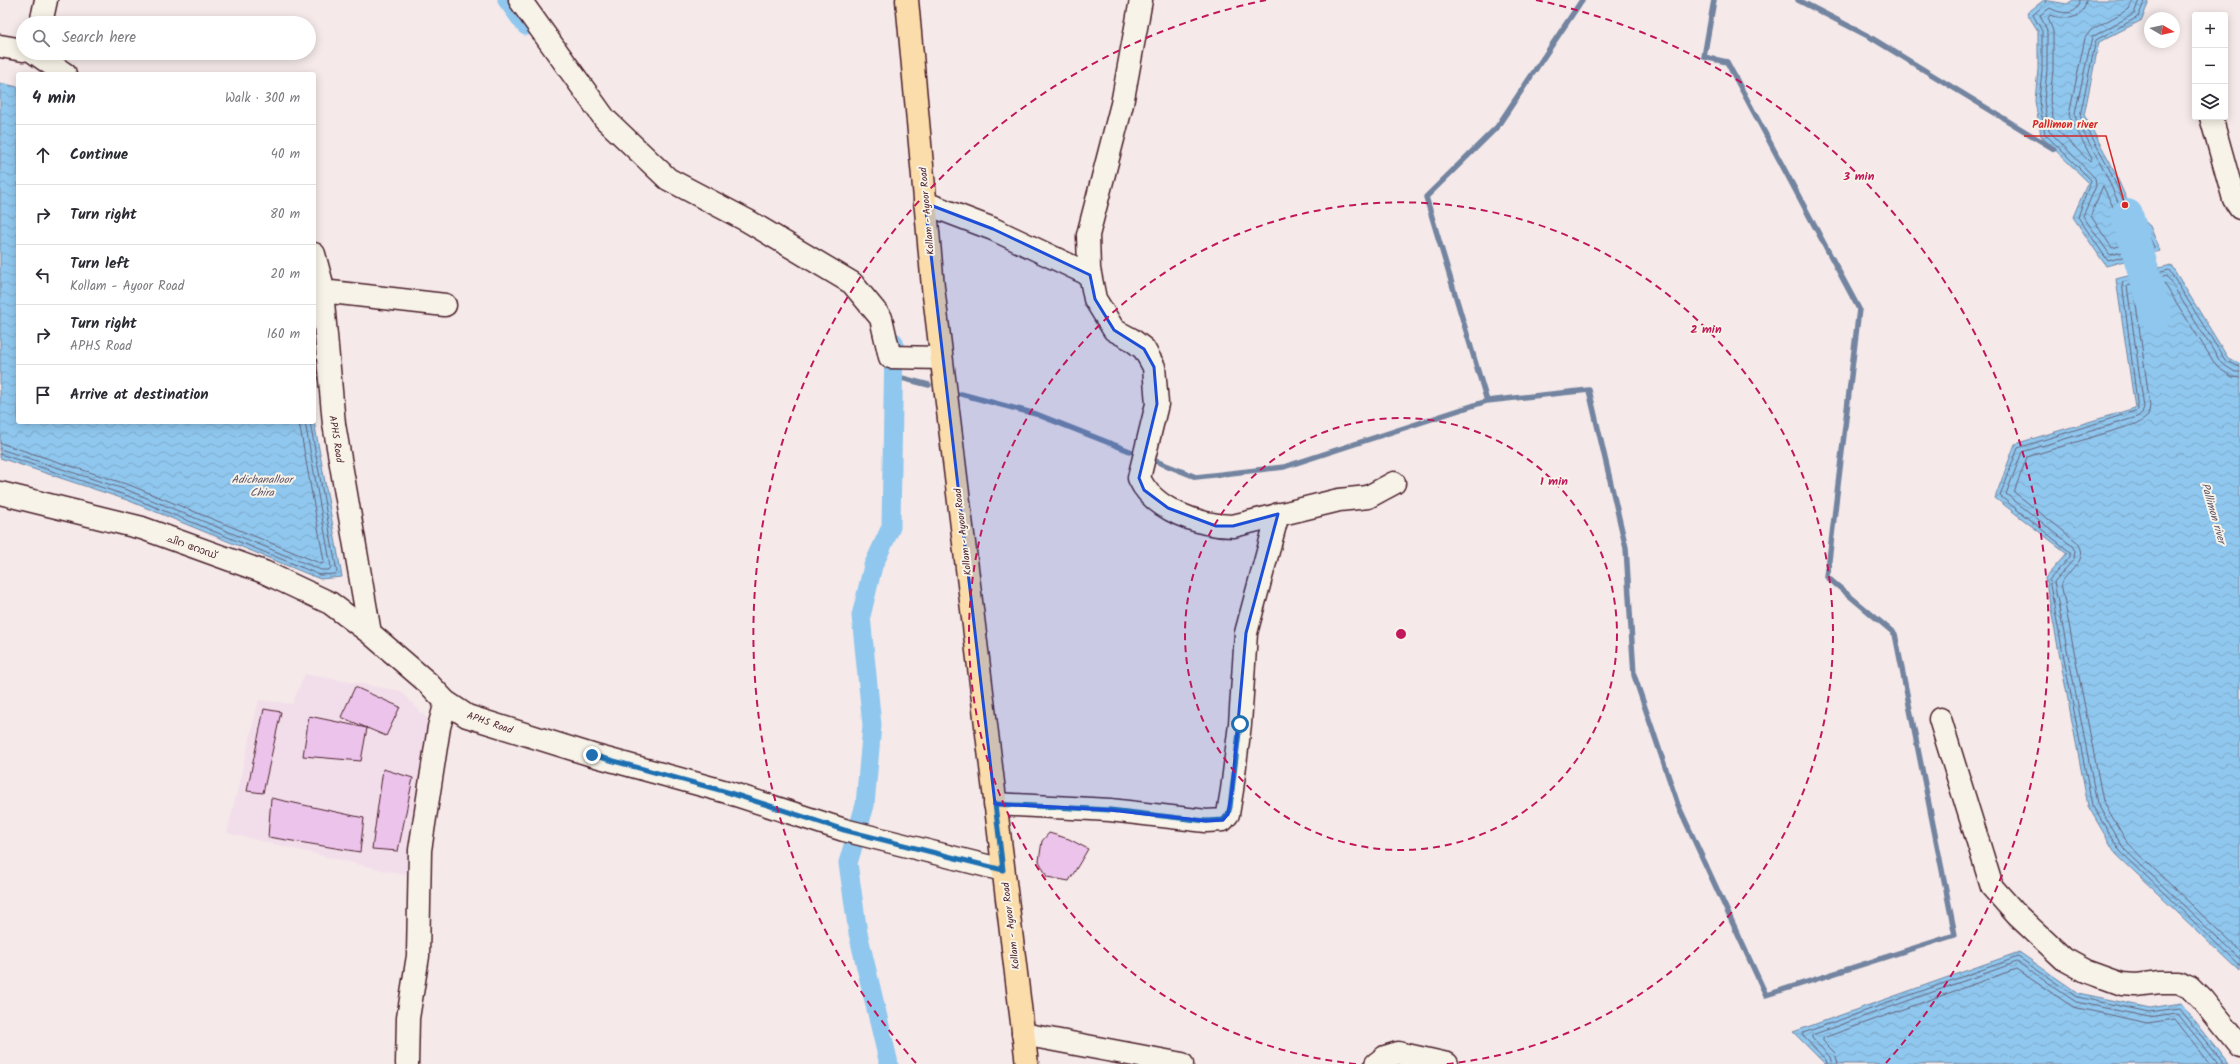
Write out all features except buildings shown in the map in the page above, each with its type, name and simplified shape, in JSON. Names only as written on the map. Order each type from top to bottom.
[{"type":"main road","name":"Kollam - Ayoor Road","points":[[907,0],[941,358],[1027,1064]]},
{"type":"street","points":[[43,16],[46,0]]},
{"type":"street","points":[[520,0],[604,119],[668,179],[748,221],[852,283],[881,318],[890,357],[941,358]]},
{"type":"street","points":[[1141,0],[1122,104],[1088,235],[1090,275],[1095,299],[1114,330],[1131,339],[1144,349],[1154,367],[1157,404],[1139,478],[1144,490],[1168,508],[1216,526],[1233,526],[1338,500],[1368,497],[1394,483]]},
{"type":"street","points":[[0,46],[16,49]]},
{"type":"street","points":[[45,60],[62,72]]},
{"type":"street","points":[[2212,120],[2234,199],[2240,208]]},
{"type":"street","points":[[926,203],[993,229],[1090,275]]},
{"type":"street","name":"APHS Road","points":[[316,263],[322,291],[334,424],[370,633],[428,683],[446,702],[467,716],[592,755],[727,792],[865,836],[1003,870]]},
{"type":"street","points":[[322,291],[445,305]]},
{"type":"street","name":"ചിറ റോഡ്","points":[[0,493],[142,528],[264,572],[330,603],[370,633]]},
{"type":"street","points":[[995,804],[1110,810],[1206,821],[1223,820],[1228,814],[1230,807],[1240,724],[1246,633],[1259,580],[1278,514]]},
{"type":"street","points":[[407,1064],[408,1018],[418,956],[420,850],[439,727],[446,702]]},
{"type":"street","points":[[1940,719],[1992,888],[2016,915],[2064,959],[2092,974],[2122,984],[2136,985],[2160,982],[2178,982],[2190,987],[2202,999],[2240,1046]]},
{"type":"street","points":[[1023,1034],[1182,1064]]},
{"type":"street","points":[[1376,1064],[1385,1057],[1398,1053],[1447,1064]]},
{"type":"highlighted area","points":[[925,203],[993,229],[1090,275],[1095,299],[1114,330],[1144,349],[1154,367],[1157,404],[1139,478],[1144,490],[1168,508],[1216,526],[1233,526],[1278,514],[1246,633],[1232,790],[1228,814],[1223,820],[1206,821],[1110,810],[995,804]]},
{"type":"shaded area","points":[[305,674],[401,691],[434,726],[408,876],[227,833],[259,700],[292,704]]},
{"type":"water","points":[[2044,0],[2067,4],[2073,0],[2149,0],[2142,20],[2099,42],[2084,115],[2110,162],[2131,209],[2150,226],[2160,251],[2106,266],[2073,217],[2088,182],[2041,136],[2035,101],[2038,69],[2038,31],[2027,13]]},
{"type":"water","name":"Adichanalloor Chira","points":[[0,83],[16,87],[16,424],[315,424],[342,577],[320,579],[127,500],[0,458]]},
{"type":"water","points":[[2171,265],[2228,358],[2240,364],[2240,972],[2116,854],[2088,806],[2045,578],[2067,553],[1995,498],[2015,444],[2135,408],[2116,279]]},
{"type":"water","points":[[2019,952],[2078,993],[2150,1008],[2181,1003],[2229,1064],[1825,1064],[1793,1032]]},
{"type":"waterway","points":[[507,0],[526,26]]},
{"type":"waterway","points":[[1487,401],[1426,197],[1497,127],[1582,0]]},
{"type":"waterway","points":[[1148,458],[1196,477],[1284,467],[1487,401],[1589,390],[1626,548],[1634,675],[1678,805],[1766,995],[1955,935],[1895,634],[1827,577],[1859,309],[1727,62],[1704,57],[1714,0]]},
{"type":"waterway","points":[[1798,0],[1870,37],[2054,149]]},
{"type":"waterway","name":"Pallimon river","points":[[2127,215],[2156,314]]},
{"type":"waterway","points":[[889,1064],[858,933],[848,863],[865,805],[872,725],[861,616],[873,566],[891,527],[894,342]]},
{"type":"waterway","points":[[894,376],[929,385]]},
{"type":"waterway","points":[[961,394],[1036,414],[1140,455]]},
{"type":"place","name":"Pallimon river","points":[[2125,205]]},
{"type":"route","points":[[592,755],[727,792],[844,830],[1003,870],[995,804],[1110,810],[1178,819],[1206,821],[1223,820],[1228,814],[1230,807],[1240,724]]}]
